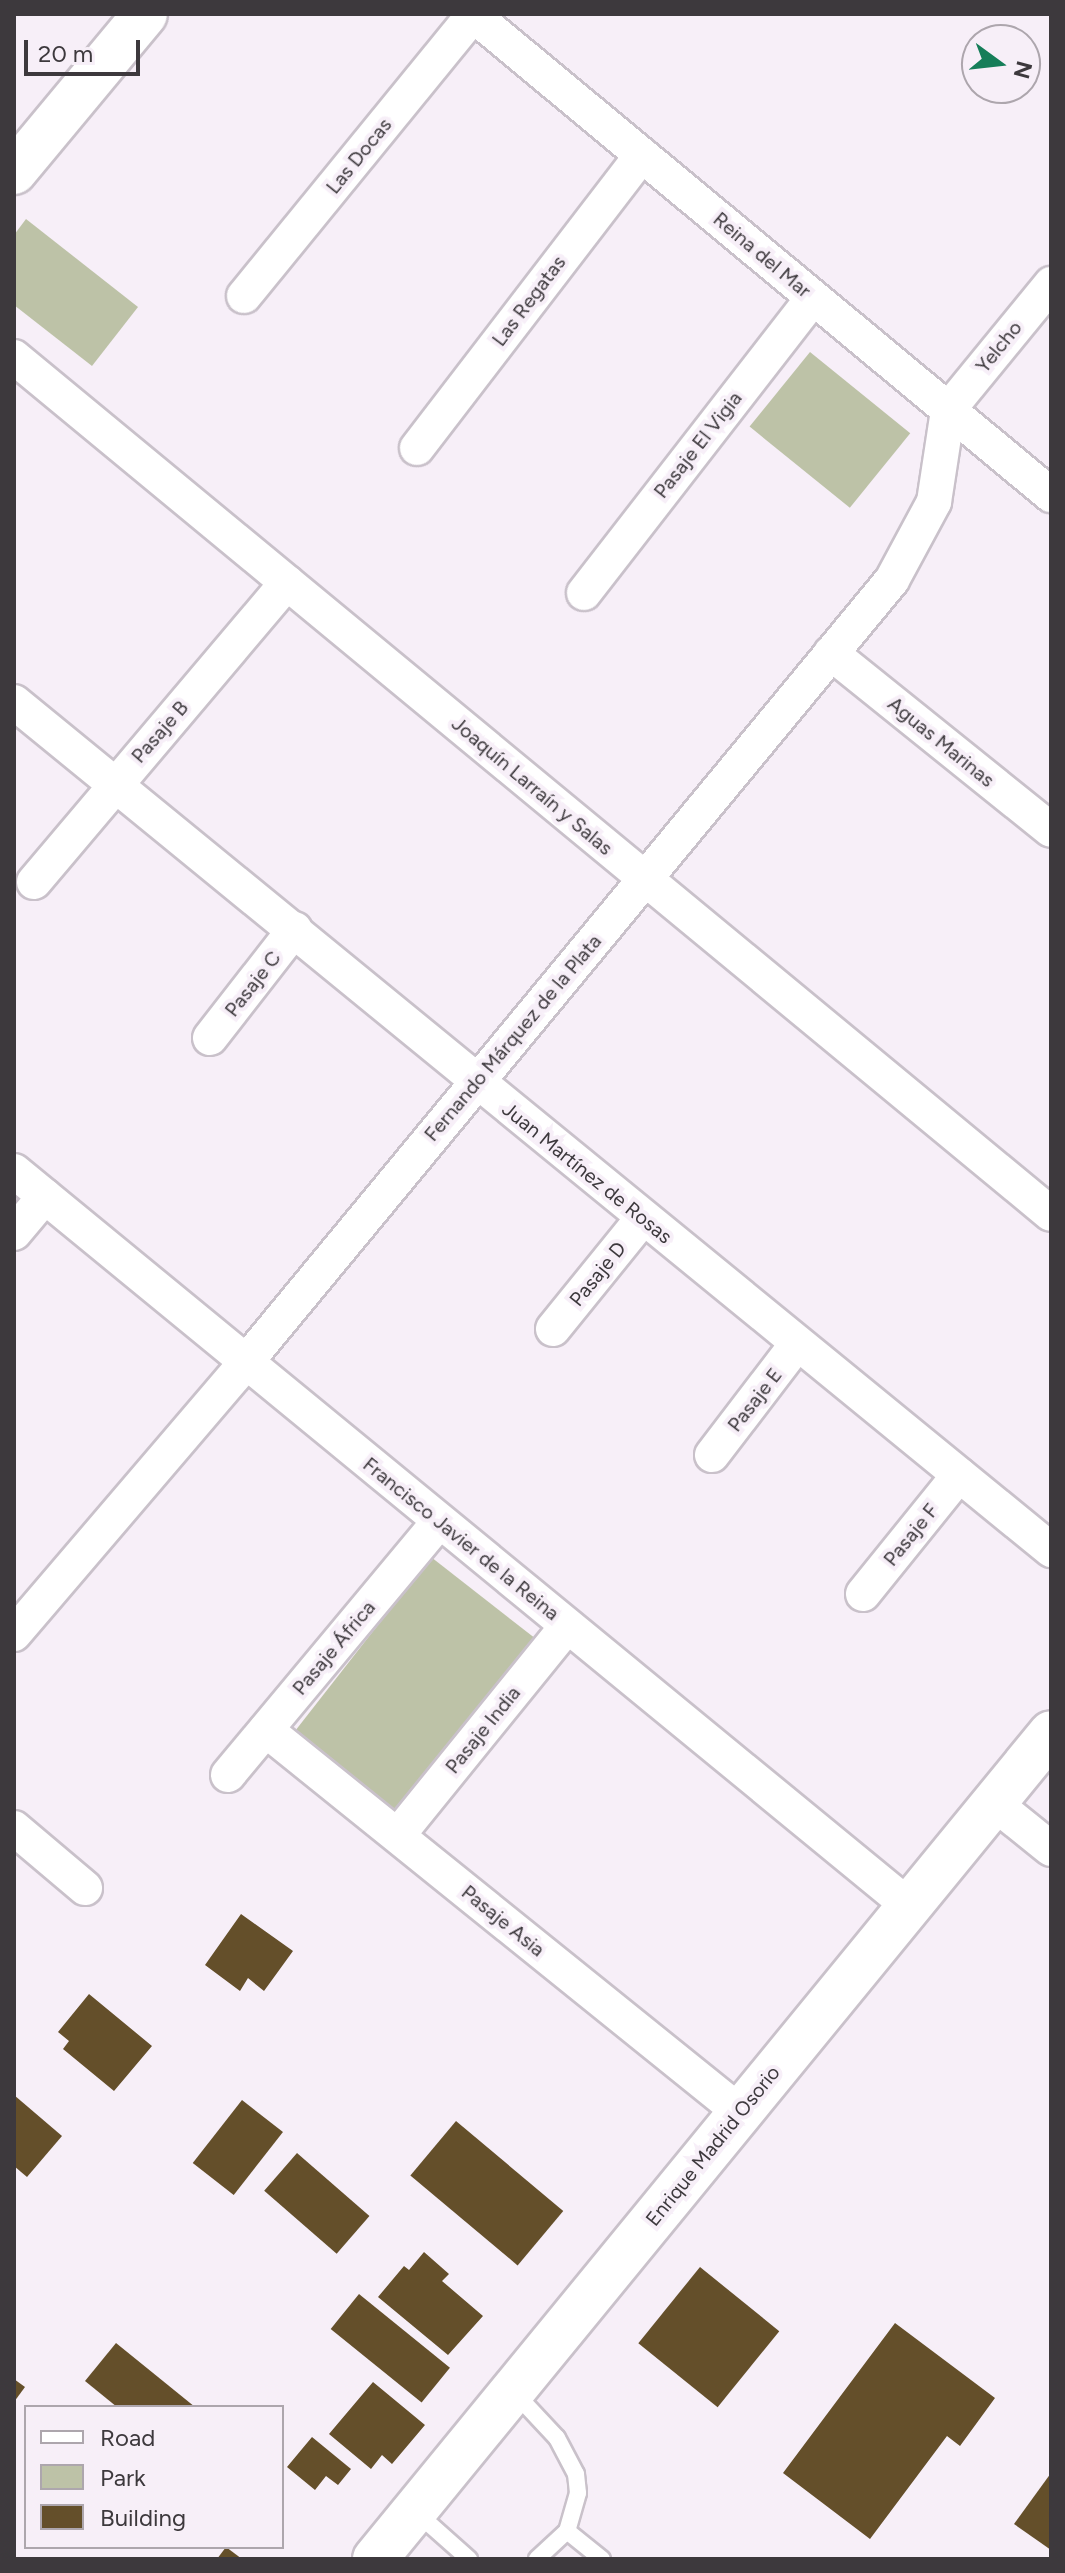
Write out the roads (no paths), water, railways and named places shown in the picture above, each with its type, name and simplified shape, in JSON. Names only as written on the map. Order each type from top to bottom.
[{"type":"street","name":"Reina del Mar","points":[[473,14],[1051,495]]},
{"type":"street","name":"Las Docas","points":[[244,296],[473,14]]},
{"type":"street","points":[[14,172],[127,20]]},
{"type":"street","name":"Las Regatas","points":[[417,448],[642,155]]},
{"type":"street","name":"Yelcho","points":[[948,410],[1051,284]]},
{"type":"street","name":"Pasaje El Vigia","points":[[584,593],[813,298]]},
{"type":"street","name":"Joaquín Larraín y Salas","points":[[14,357],[1051,1214]]},
{"type":"street","name":"Fernando Márquez de la Plata","points":[[14,1634],[246,1362],[892,580],[922,529],[942,472],[948,410]]},
{"type":"street","name":"Pasaje B","points":[[34,882],[287,583]]},
{"type":"street","name":"Aguas Marinas","points":[[831,653],[1051,830]]},
{"type":"street","name":"Juan Martínez de Rosas","points":[[14,702],[295,929],[476,1084],[1051,1550]]},
{"type":"street","name":"Pasaje C","points":[[210,1038],[295,929]]},
{"type":"street","name":"Francisco Javier de la Reina","points":[[14,1171],[909,1906]]},
{"type":"street","points":[[14,1233],[45,1196]]},
{"type":"street","name":"Pasaje D","points":[[553,1329],[642,1219]]},
{"type":"street","name":"Pasaje E","points":[[712,1455],[797,1344]]},
{"type":"street","name":"Pasaje F","points":[[863,1594],[959,1475]]},
{"type":"street","name":"Pasaje África","points":[[228,1775],[439,1522]]},
{"type":"street","name":"Pasaje India","points":[[398,1835],[567,1626]]},
{"type":"street","name":"Pasaje Asia","points":[[266,1730],[740,2112]]},
{"type":"street","name":"Enrique Madrid Osorio","points":[[375,2559],[1051,1733]]},
{"type":"street","points":[[994,1803],[1051,1849]]},
{"type":"street","points":[[14,1828],[85,1888]]},
{"type":"lane","points":[[513,2391],[557,2438],[576,2474],[578,2493],[567,2531],[537,2559]]},
{"type":"lane","points":[[415,2511],[469,2559]]},
{"type":"lane","points":[[567,2531],[602,2559]]}]
